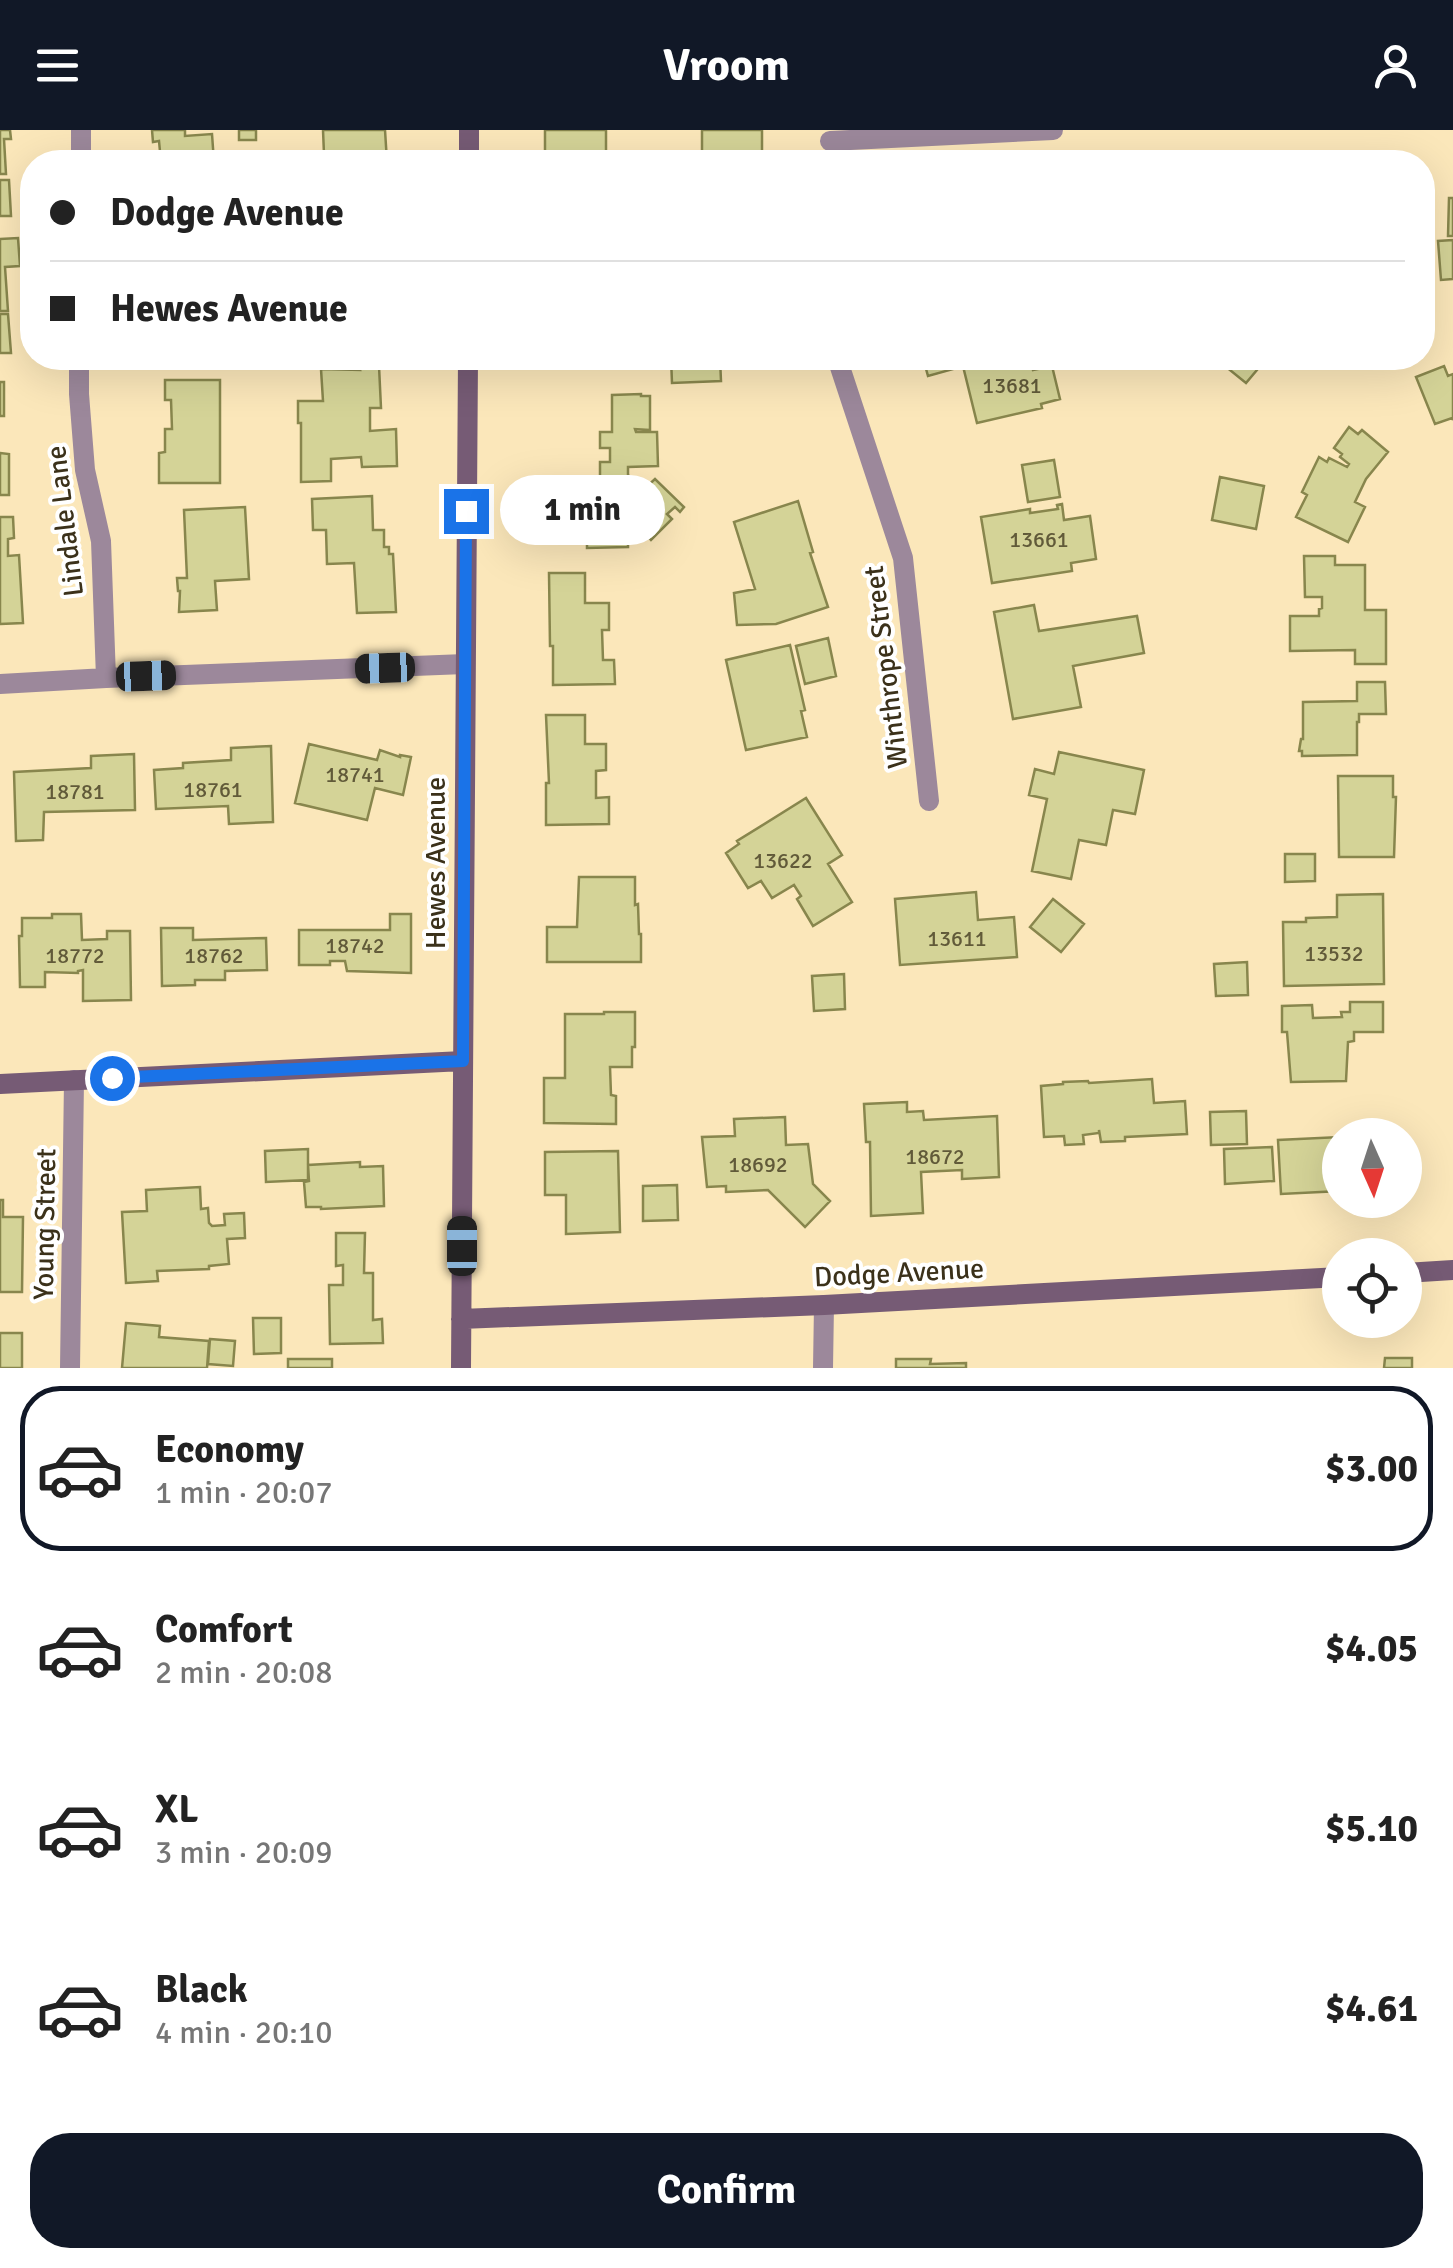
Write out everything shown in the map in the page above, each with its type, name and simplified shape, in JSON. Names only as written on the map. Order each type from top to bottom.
[{"type":"street","points":[[830,145],[1053,130]]},
{"type":"street","name":"Lindale Lane","points":[[79,370],[85,470],[101,541],[106,678]]},
{"type":"street","name":"Hewes Avenue","points":[[461,1368],[468,370]]},
{"type":"street","name":"Winthrope Street","points":[[841,370],[903,558],[929,801]]},
{"type":"street","points":[[0,684],[465,664]]},
{"type":"street","points":[[0,1084],[463,1061]]},
{"type":"street","name":"Young Street","points":[[70,1368],[74,1080]]},
{"type":"street","points":[[1422,1272],[1453,1270]]},
{"type":"street","name":"Dodge Avenue","points":[[462,1319],[824,1305],[1322,1277]]},
{"type":"street","points":[[823,1368],[824,1305]]},
{"type":"building","points":[[0,130],[10,130],[11,139],[4,139],[6,174],[0,174]]},
{"type":"building","points":[[152,130],[185,130],[185,136],[212,134],[213,150],[160,150],[159,141],[153,142]]},
{"type":"building","points":[[239,130],[256,130],[256,140],[239,140]]},
{"type":"building","points":[[323,130],[385,130],[386,150],[324,150]]},
{"type":"building","points":[[545,130],[606,130],[606,150],[545,150]]},
{"type":"building","points":[[702,130],[762,130],[762,150],[702,150]]},
{"type":"building","points":[[0,180],[9,180],[11,216],[0,216]]},
{"type":"building","points":[[1449,198],[1453,198],[1453,236],[1448,236]]},
{"type":"building","points":[[18,238],[20,266],[5,267],[8,311],[0,311],[0,239]]},
{"type":"building","points":[[1453,240],[1453,279],[1441,280],[1438,241]]},
{"type":"building","points":[[0,314],[8,314],[11,353],[0,353]]},
{"type":"building","points":[[1444,366],[1448,376],[1453,374],[1453,420],[1435,424],[1416,377]]},
{"type":"building","points":[[321,370],[379,370],[381,408],[370,408],[370,431],[396,429],[397,466],[362,467],[361,457],[331,459],[331,481],[301,482],[298,401],[323,401]]},
{"type":"building","points":[[671,370],[721,370],[721,381],[672,383]]},
{"type":"building","points":[[926,370],[950,370],[928,376]]},
{"type":"building","points":[[964,370],[1053,370],[1060,399],[1041,404],[1042,408],[977,423]]},
{"type":"building","points":[[1230,370],[1257,370],[1246,383]]},
{"type":"building","points":[[165,380],[220,380],[220,483],[159,483],[159,453],[165,452],[165,429],[172,429],[171,400],[165,400]]},
{"type":"building","points":[[0,382],[4,382],[4,416],[0,416]]},
{"type":"building","points":[[612,395],[650,396],[650,430],[635,429],[657,432],[658,466],[628,467],[628,475],[643,490],[655,479],[684,507],[680,512],[675,507],[667,514],[672,519],[651,540],[627,513],[600,514],[600,462],[610,462],[610,448],[600,448],[600,432],[612,432]]},
{"type":"building","points":[[1349,427],[1358,434],[1362,430],[1388,452],[1366,479],[1355,502],[1365,507],[1348,542],[1296,517],[1307,495],[1302,492],[1319,457],[1347,467],[1349,464],[1334,448]]},
{"type":"building","points":[[0,453],[9,454],[9,495],[0,495]]},
{"type":"building","points":[[1054,460],[1060,497],[1028,502],[1022,465]]},
{"type":"building","points":[[1220,477],[1264,486],[1256,529],[1212,520]]},
{"type":"building","points":[[372,496],[373,530],[384,530],[384,547],[389,547],[389,554],[393,554],[396,612],[357,613],[354,563],[327,564],[326,530],[313,530],[312,499]]},
{"type":"building","points":[[798,501],[828,607],[776,624],[737,625],[734,593],[755,589],[734,522]]},
{"type":"building","points":[[1062,504],[1064,520],[1090,516],[1096,559],[1071,563],[1072,571],[992,583],[981,517],[1058,509],[1057,505]]},
{"type":"building","points":[[245,507],[249,579],[215,581],[217,610],[179,612],[177,578],[187,578],[184,510]]},
{"type":"building","points":[[628,516],[628,547],[587,548],[587,517]]},
{"type":"building","points":[[0,517],[13,517],[14,538],[8,539],[8,556],[19,555],[23,623],[0,624]]},
{"type":"building","points":[[1304,556],[1335,556],[1335,565],[1365,565],[1365,610],[1386,610],[1386,664],[1355,664],[1355,650],[1290,651],[1290,616],[1319,616],[1322,608],[1322,597],[1305,597]]},
{"type":"building","points":[[549,573],[585,573],[585,603],[609,603],[609,630],[602,630],[603,660],[614,660],[615,684],[553,685]]},
{"type":"building","points":[[1034,605],[1039,631],[1137,616],[1144,653],[1073,666],[1081,707],[1013,719],[994,612]]},
{"type":"building","points":[[828,638],[836,676],[805,684],[796,646]]},
{"type":"building","points":[[790,645],[807,737],[746,750],[726,660]]},
{"type":"building","points":[[1357,682],[1385,682],[1386,714],[1359,714],[1357,755],[1302,756],[1299,751],[1303,739],[1303,702],[1357,701]]},
{"type":"building","points":[[546,715],[585,715],[585,744],[606,744],[606,770],[596,771],[596,798],[609,797],[609,824],[546,825]]},
{"type":"building","points":[[309,744],[377,760],[380,750],[411,757],[403,795],[375,788],[367,820],[295,803]]},
{"type":"building","points":[[271,746],[273,822],[229,824],[228,806],[156,809],[154,770],[183,768],[183,763],[231,760],[231,748]]},
{"type":"building","points":[[1059,752],[1144,770],[1135,814],[1113,810],[1106,845],[1079,840],[1071,879],[1032,871],[1047,799],[1029,795],[1035,769],[1054,774]]},
{"type":"building","points":[[134,754],[135,810],[44,812],[43,840],[16,841],[14,772],[91,768],[91,756]]},
{"type":"building","points":[[1338,776],[1393,776],[1394,857],[1339,857]]},
{"type":"building","points":[[806,798],[842,855],[828,864],[852,902],[813,926],[797,899],[801,896],[794,885],[772,898],[761,881],[748,888],[726,853],[739,844],[737,841]]},
{"type":"building","points":[[1285,854],[1315,854],[1315,881],[1285,882]]},
{"type":"building","points":[[579,877],[635,877],[641,962],[547,962],[547,927],[577,927]]},
{"type":"building","points":[[976,892],[978,920],[1014,917],[1017,957],[900,965],[895,899]]},
{"type":"building","points":[[1383,894],[1384,984],[1284,986],[1283,922],[1337,917],[1337,895]]},
{"type":"building","points":[[1053,899],[1084,924],[1061,952],[1030,927]]},
{"type":"building","points":[[52,914],[81,914],[82,940],[107,939],[107,931],[130,931],[131,1000],[83,1001],[83,970],[45,972],[45,987],[20,987],[22,918],[52,918]]},
{"type":"building","points":[[390,914],[411,914],[411,973],[347,971],[345,961],[299,965],[299,930],[390,930]]},
{"type":"building","points":[[161,928],[193,928],[193,940],[266,938],[267,970],[225,971],[225,980],[162,986]]},
{"type":"building","points":[[1247,962],[1248,995],[1216,996],[1214,964]]},
{"type":"building","points":[[844,974],[845,1009],[814,1011],[812,976]]},
{"type":"building","points":[[1350,1002],[1383,1002],[1383,1032],[1354,1032],[1354,1041],[1348,1042],[1346,1081],[1291,1082],[1287,1032],[1282,1032],[1282,1006],[1312,1005],[1313,1018],[1342,1017],[1341,1012],[1350,1012]]},
{"type":"building","points":[[635,1012],[632,1067],[610,1067],[616,1124],[544,1123],[544,1078],[565,1078],[565,1014]]},
{"type":"building","points":[[1152,1079],[1154,1103],[1185,1101],[1187,1134],[1101,1142],[1099,1130],[1083,1135],[1084,1144],[1065,1145],[1064,1136],[1044,1137],[1041,1086]]},
{"type":"building","points":[[907,1102],[907,1112],[923,1111],[924,1120],[997,1116],[999,1177],[962,1179],[962,1170],[921,1172],[923,1213],[871,1216],[870,1142],[866,1142],[864,1104]]},
{"type":"building","points":[[1246,1111],[1247,1144],[1211,1145],[1210,1112]]},
{"type":"building","points":[[785,1117],[786,1145],[808,1144],[813,1184],[830,1201],[805,1227],[768,1190],[726,1192],[726,1186],[707,1187],[702,1137],[735,1136],[734,1119]]},
{"type":"building","points":[[1322,1138],[1322,1192],[1281,1194],[1278,1140]]},
{"type":"building","points":[[1272,1147],[1274,1181],[1225,1184],[1224,1149]]},
{"type":"building","points":[[308,1149],[308,1180],[266,1182],[265,1151]]},
{"type":"building","points":[[618,1151],[620,1232],[566,1234],[566,1195],[545,1195],[545,1152]]},
{"type":"building","points":[[360,1162],[360,1167],[383,1166],[384,1206],[306,1207],[304,1182],[309,1181],[308,1165]]},
{"type":"building","points":[[677,1185],[678,1220],[643,1221],[643,1186]]},
{"type":"building","points":[[200,1187],[201,1209],[208,1208],[212,1226],[225,1225],[224,1214],[244,1213],[245,1238],[227,1239],[229,1264],[209,1269],[157,1271],[158,1281],[126,1283],[122,1212],[147,1211],[146,1190]]},
{"type":"building","points":[[0,1200],[3,1217],[23,1217],[22,1292],[0,1292]]},
{"type":"building","points":[[336,1233],[365,1233],[364,1273],[373,1273],[373,1320],[382,1319],[383,1343],[330,1344],[329,1285],[343,1285],[343,1265],[336,1266]]},
{"type":"building","points":[[253,1318],[281,1318],[281,1353],[254,1354]]},
{"type":"building","points":[[126,1323],[160,1326],[159,1337],[209,1341],[207,1368],[122,1368]]},
{"type":"building","points":[[0,1333],[22,1333],[22,1368],[0,1368]]},
{"type":"building","points":[[210,1339],[235,1341],[233,1366],[208,1364]]},
{"type":"building","points":[[1385,1358],[1412,1358],[1412,1368],[1384,1368]]},
{"type":"building","points":[[288,1359],[332,1359],[332,1368],[288,1368]]},
{"type":"building","points":[[896,1359],[931,1359],[930,1364],[966,1363],[966,1368],[896,1368]]},
{"type":"route","points":[[112,1078],[463,1061],[466,511]]}]
